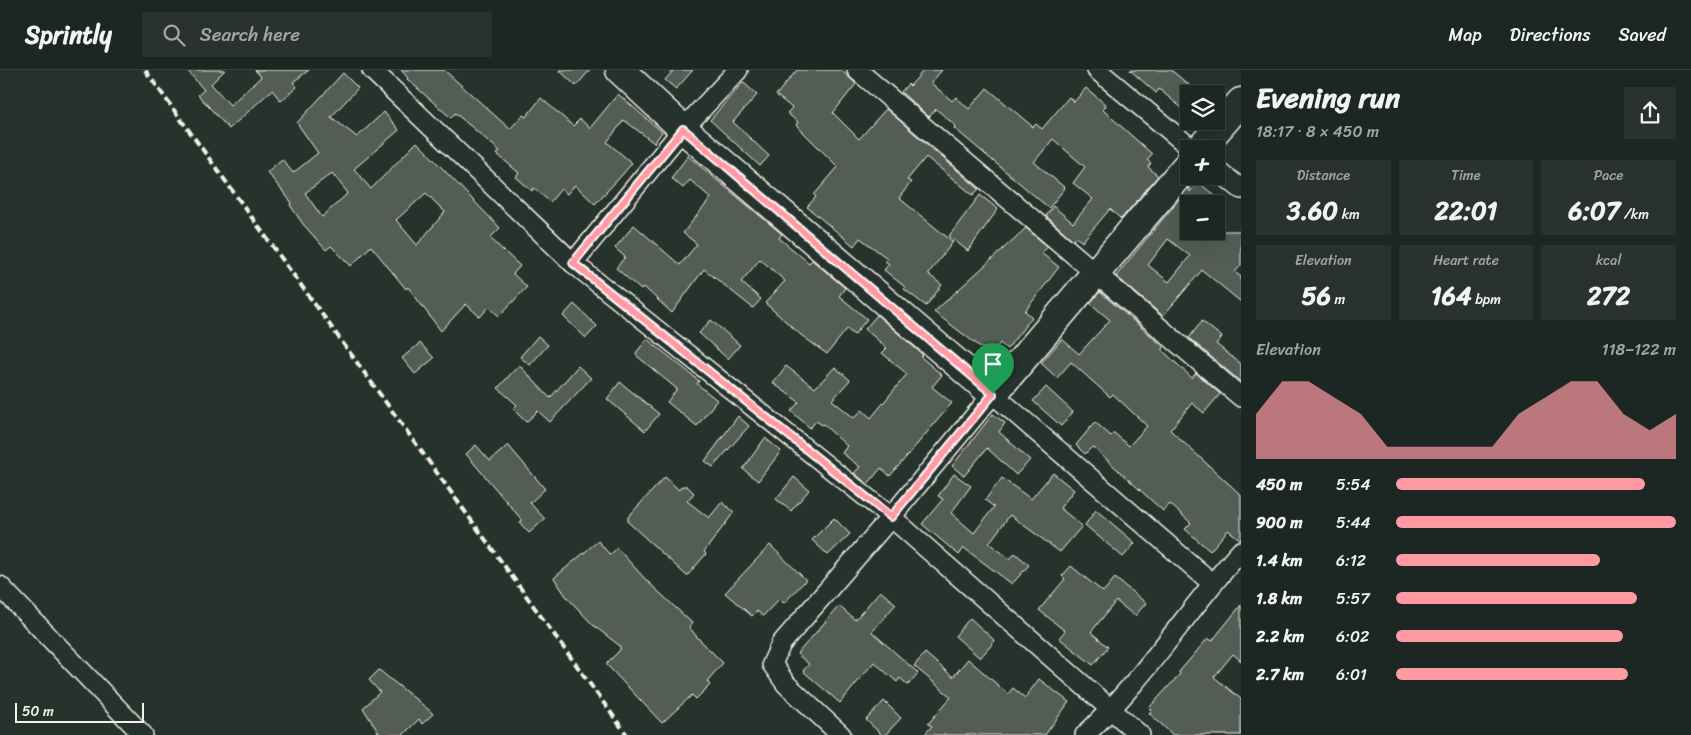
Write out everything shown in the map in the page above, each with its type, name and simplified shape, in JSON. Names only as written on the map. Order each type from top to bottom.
[{"type":"street","points":[[372,70],[573,263],[891,517],[1140,735]]},
{"type":"street","points":[[620,70],[683,129],[1212,583]]},
{"type":"street","points":[[573,263],[683,129],[738,70]]},
{"type":"street","points":[[857,70],[1241,397]]},
{"type":"street","points":[[1097,70],[1181,140]]},
{"type":"street","points":[[1208,140],[1241,102]]},
{"type":"street","points":[[841,735],[786,684],[772,664],[781,644],[891,517],[1180,173]]},
{"type":"street","points":[[1225,176],[1241,189]]},
{"type":"street","points":[[1086,735],[1112,710],[1212,583],[1241,551]]},
{"type":"street","points":[[0,586],[143,735]]},
{"type":"building","points":[[187,70],[225,70],[211,84],[230,105],[261,77],[255,70],[309,70],[293,82],[297,87],[281,101],[272,90],[229,129],[198,95],[204,90]]},
{"type":"building","points":[[401,70],[444,70],[510,129],[523,115],[526,117],[541,98],[573,126],[580,119],[590,128],[618,94],[662,132],[654,143],[624,120],[607,142],[632,163],[621,176],[595,204],[575,185],[567,194],[561,189],[550,202],[534,188],[532,191],[516,177],[519,173],[497,154],[500,151],[455,113],[451,118],[407,79]]},
{"type":"building","points":[[559,70],[590,70],[576,86]]},
{"type":"building","points":[[674,70],[693,70],[676,89],[665,80]]},
{"type":"building","points":[[797,70],[841,70],[856,84],[833,113],[859,139],[886,109],[979,189],[973,195],[926,157],[907,180],[911,182],[899,198],[953,242],[928,274],[942,285],[926,306],[884,270],[889,264],[885,261],[887,258],[860,238],[854,246],[807,207],[816,197],[814,195],[838,167],[796,125],[798,122],[787,113],[792,108],[776,95]]},
{"type":"building","points":[[924,70],[942,70],[931,83],[952,101],[956,97],[969,109],[987,88],[1033,127],[1036,124],[1042,129],[1069,97],[1074,102],[1086,88],[1106,105],[1103,110],[1152,154],[1147,160],[1151,163],[1148,167],[1158,176],[1121,219],[1110,209],[1082,242],[1076,237],[1073,240],[1046,216],[1053,206],[1073,223],[1093,199],[1073,183],[1085,167],[1053,139],[1034,162],[1065,188],[1049,208],[954,128],[956,126],[936,109],[929,117],[901,92],[908,84],[910,86]]},
{"type":"building","points":[[1130,70],[1171,70],[1189,85],[1180,85],[1180,106],[1159,89],[1156,93]]},
{"type":"building","points":[[343,73],[358,88],[331,117],[357,137],[384,112],[399,130],[354,169],[371,189],[417,142],[500,228],[490,238],[520,266],[513,274],[527,287],[499,316],[489,307],[480,317],[466,304],[441,331],[408,287],[406,289],[371,246],[351,266],[331,246],[326,250],[303,224],[290,205],[292,203],[267,172],[282,159],[293,173],[318,153],[297,123]],"holes":[[[332,173],[348,193],[322,217],[305,193]],[[426,193],[445,212],[417,245],[396,220]]]},
{"type":"building","points":[[743,82],[757,95],[733,122],[769,156],[760,166],[710,120]]},
{"type":"building","points":[[688,156],[782,234],[779,238],[809,263],[812,260],[845,288],[839,296],[867,319],[854,335],[847,329],[827,354],[801,335],[765,303],[785,281],[760,259],[741,282],[761,299],[753,308],[704,269],[672,313],[644,287],[641,290],[616,268],[625,257],[615,248],[634,225],[680,265],[697,244],[683,233],[711,198],[690,180],[683,188],[671,178]]},
{"type":"building","points":[[1196,185],[1202,185],[1214,195],[1182,195],[1189,187],[1190,192]]},
{"type":"building","points":[[980,195],[998,209],[968,251],[949,236]]},
{"type":"building","points":[[1180,198],[1180,240],[1225,240],[1225,231],[1241,231],[1241,265],[1235,272],[1241,277],[1241,302],[1202,270],[1163,316],[1116,276]],"holes":[[[1168,239],[1190,256],[1169,282],[1148,265]]]},
{"type":"building","points":[[1026,228],[1048,247],[1041,253],[1059,267],[1025,311],[1032,317],[1007,349],[1000,343],[991,355],[934,312]]},
{"type":"building","points":[[1100,292],[1164,347],[1162,350],[1192,378],[1196,373],[1220,394],[1204,413],[1192,403],[1170,430],[1241,495],[1241,540],[1228,530],[1210,551],[1185,529],[1191,523],[1170,504],[1163,511],[1094,448],[1092,447],[1085,454],[1076,445],[1095,422],[1111,436],[1114,433],[1129,446],[1147,426],[1113,394],[1110,397],[1071,362],[1057,378],[1041,363],[1062,339],[1079,354],[1110,320],[1090,303]]},
{"type":"building","points":[[574,304],[597,326],[586,338],[563,316]]},
{"type":"building","points":[[877,315],[923,355],[921,357],[942,375],[932,387],[952,403],[890,476],[881,468],[868,484],[854,473],[860,467],[842,453],[847,446],[823,424],[816,421],[810,428],[791,411],[799,402],[773,383],[786,366],[815,388],[835,367],[850,380],[832,400],[854,418],[862,410],[871,418],[907,374],[882,353],[887,348],[865,329]]},
{"type":"building","points":[[711,320],[740,345],[728,359],[699,333]]},
{"type":"building","points":[[1202,321],[1222,337],[1216,344],[1241,364],[1241,382],[1189,338]]},
{"type":"building","points":[[538,336],[548,345],[530,365],[520,357]]},
{"type":"building","points":[[647,339],[699,381],[697,384],[717,400],[697,426],[667,402],[677,389],[637,356],[636,353]]},
{"type":"building","points":[[420,343],[434,358],[415,374],[402,358]]},
{"type":"building","points":[[519,365],[550,398],[578,366],[591,378],[550,422],[538,411],[526,422],[513,409],[517,405],[498,388]]},
{"type":"building","points":[[620,382],[659,414],[645,431],[607,399]]},
{"type":"building","points":[[1046,387],[1073,412],[1061,426],[1033,401]]},
{"type":"building","points":[[993,414],[1005,423],[999,432],[1030,460],[1016,475],[987,448],[964,476],[952,466]]},
{"type":"building","points":[[738,416],[749,426],[713,467],[705,461]]},
{"type":"building","points":[[765,438],[781,451],[758,481],[743,469]]},
{"type":"building","points":[[476,445],[490,461],[508,445],[545,489],[530,503],[545,519],[529,533],[520,523],[522,520],[466,454]]},
{"type":"building","points":[[1053,473],[1074,490],[1060,508],[1082,526],[1060,552],[1010,515],[989,543],[1010,559],[1015,553],[1029,565],[1012,584],[964,548],[959,555],[922,524],[943,499],[938,496],[954,474],[971,486],[951,513],[974,533],[994,507],[985,500],[1002,478],[1031,499]]},
{"type":"building","points":[[665,477],[679,490],[682,486],[687,486],[694,493],[687,501],[709,518],[722,502],[734,512],[704,552],[706,554],[687,576],[628,522],[628,517]]},
{"type":"building","points":[[794,477],[809,490],[791,511],[776,499]]},
{"type":"building","points":[[1096,510],[1135,543],[1123,557],[1085,525]]},
{"type":"building","points":[[834,518],[850,534],[828,555],[812,540]]},
{"type":"building","points":[[598,541],[610,555],[617,548],[646,580],[692,623],[689,627],[723,663],[707,681],[710,685],[696,699],[692,695],[662,723],[606,664],[620,650],[620,646],[593,625],[566,596],[554,578]]},
{"type":"building","points":[[770,545],[806,580],[784,603],[779,599],[763,616],[757,611],[752,616],[725,593]]},
{"type":"building","points":[[1071,566],[1103,592],[1115,578],[1146,603],[1135,616],[1116,601],[1091,632],[1108,647],[1093,665],[1059,638],[1065,631],[1039,610],[1065,579],[1062,576]]},
{"type":"building","points":[[880,591],[896,604],[872,632],[918,673],[908,685],[900,678],[897,682],[874,662],[840,703],[803,671],[809,664],[797,654],[839,606],[855,620]]},
{"type":"building","points":[[1241,605],[1241,661],[1233,654],[1214,677],[1241,699],[1241,735],[1173,735],[1149,713],[1152,710],[1149,708],[1180,674],[1179,672],[1208,638],[1212,641]]},
{"type":"building","points":[[970,618],[995,641],[980,658],[955,636]]},
{"type":"building","points":[[925,653],[953,677],[968,659],[1008,694],[1013,688],[1025,698],[1039,679],[1069,702],[1045,735],[924,735],[932,726],[928,724],[951,697],[914,666]]},
{"type":"building","points":[[379,670],[433,714],[422,724],[419,719],[403,735],[380,735],[363,708],[380,692],[369,680]]},
{"type":"building","points":[[884,701],[901,718],[885,735],[882,735],[866,720]]},
{"type":"railway","points":[[145,70],[627,735]]},
{"type":"route","points":[[683,129],[993,394],[891,517],[573,263],[638,187],[683,129]]}]
